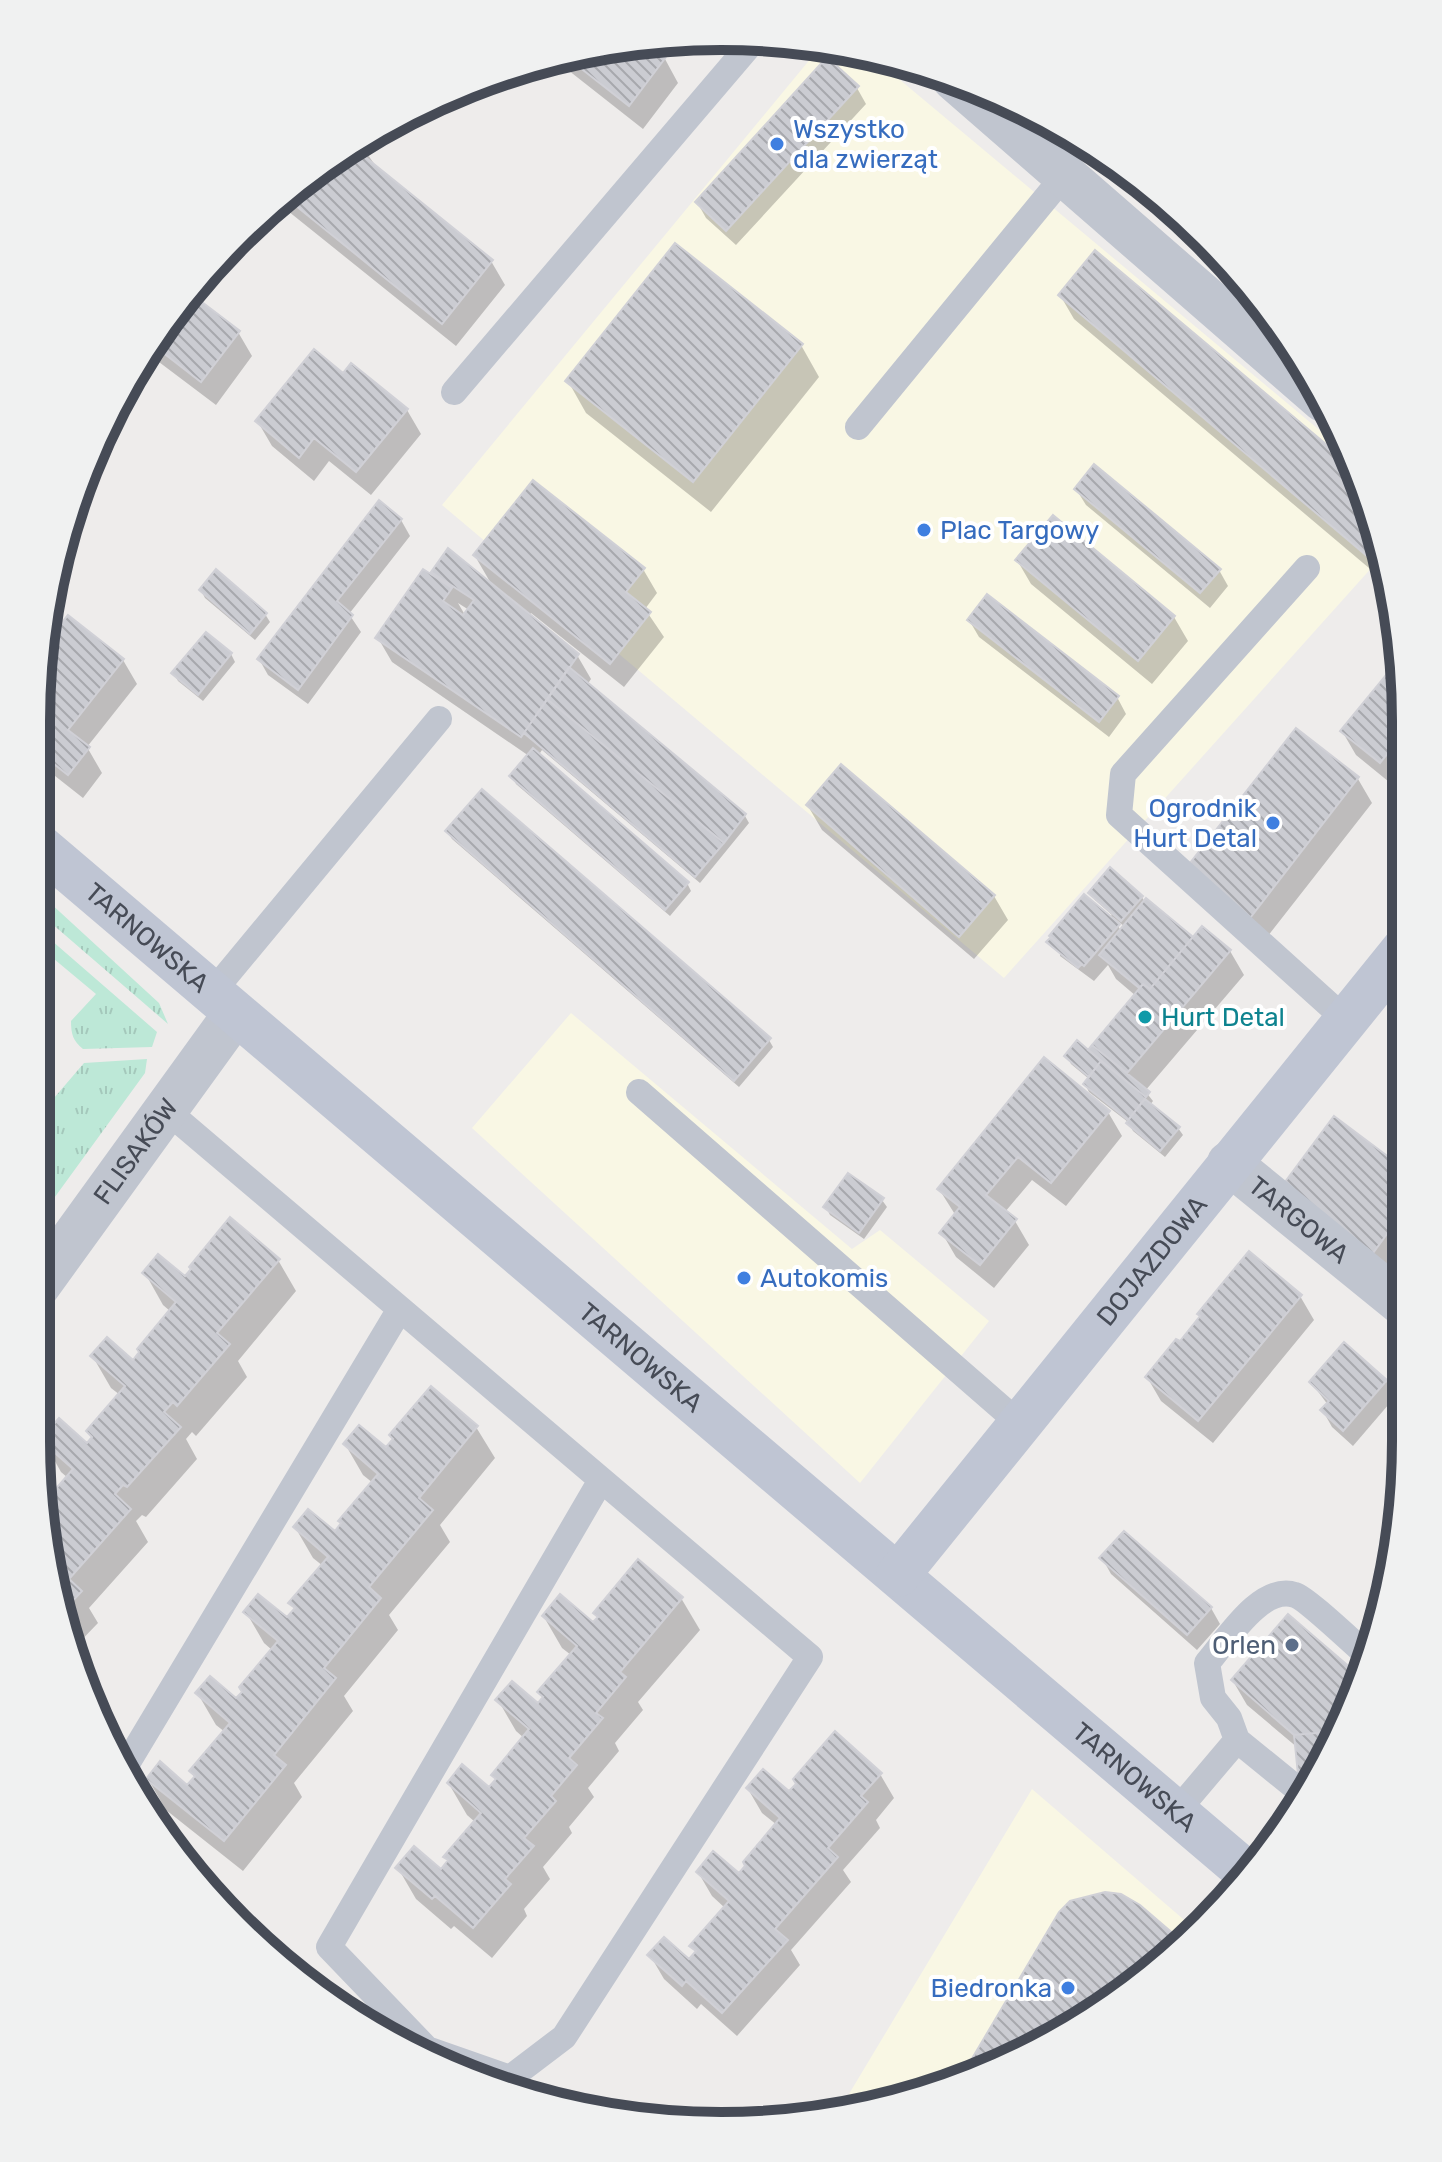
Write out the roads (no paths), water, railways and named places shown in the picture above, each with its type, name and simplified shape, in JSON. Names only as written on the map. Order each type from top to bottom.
[{"type":"main road","name":"TARNOWSKA","points":[[50,855],[1239,1866]]},
{"type":"main road","name":"DOJAZDOWA","points":[[898,1575],[1392,963]]},
{"type":"street","points":[[980,102],[1297,377]]},
{"type":"street","name":"FLISAKÓW","points":[[50,1270],[166,1110],[223,1004]]},
{"type":"street","name":"TARGOWA","points":[[1229,1163],[1392,1296]]},
{"type":"lane","points":[[454,392],[745,51]]},
{"type":"lane","points":[[858,427],[1064,176]]},
{"type":"lane","points":[[1307,568],[1123,774],[1119,815],[1346,1020]]},
{"type":"lane","points":[[223,1004],[439,719]]},
{"type":"lane","points":[[639,1092],[1020,1424]]},
{"type":"lane","points":[[166,1110],[810,1657],[564,2037],[510,2078]]},
{"type":"lane","points":[[130,1758],[400,1309]]},
{"type":"lane","points":[[418,2040],[329,1947],[601,1480]]},
{"type":"lane","points":[[1295,1788],[1237,1740],[1229,1718],[1213,1698],[1207,1663],[1257,1604],[1276,1593],[1297,1595],[1359,1648]]},
{"type":"lane","points":[[1176,1812],[1237,1740]]},
{"type":"place","name":"Wszystko dla zwierząt","points":[[777,144]]},
{"type":"place","name":"Plac Targowy","points":[[924,530]]},
{"type":"place","name":"Ogrodnik Hurt Detal","points":[[1273,823]]},
{"type":"place","name":"Hurt Detal","points":[[1145,1017]]},
{"type":"place","name":"Autokomis","points":[[744,1278]]},
{"type":"place","name":"Orlen","points":[[1292,1645]]},
{"type":"place","name":"Biedronka","points":[[1068,1988]]}]
